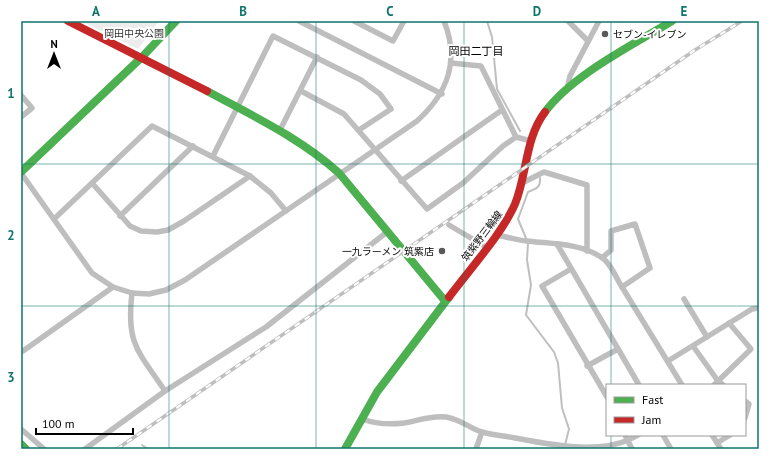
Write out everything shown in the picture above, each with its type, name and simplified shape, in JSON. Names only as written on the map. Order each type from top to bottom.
[{"type":"street","points":[[68,21],[142,56],[280,130],[307,146],[326,160],[339,173],[445,301]]},
{"type":"street","points":[[176,21],[142,56],[21,172],[92,273],[113,287],[132,293],[149,294],[166,290],[185,280],[339,173],[417,121],[430,109],[442,94],[451,63],[449,38],[444,21]]},
{"type":"street","points":[[299,21],[442,94]]},
{"type":"street","points":[[354,21],[393,41],[404,21]]},
{"type":"street","points":[[568,21],[588,41]]},
{"type":"street","points":[[566,91],[570,76],[599,21]]},
{"type":"street","name":"筑紫野三輪線","points":[[345,449],[377,392],[486,247],[497,235],[509,217],[522,184],[531,141],[540,117],[566,91],[598,68],[672,21]]},
{"type":"street","points":[[213,156],[236,107],[273,36],[361,80],[380,94],[391,109],[359,130]]},
{"type":"street","points":[[280,130],[301,92],[317,57]]},
{"type":"street","points":[[451,63],[480,66],[516,137],[531,141]]},
{"type":"street","points":[[301,92],[344,114],[376,148],[401,181],[427,209],[463,182],[503,146],[516,137]]},
{"type":"street","points":[[21,95],[32,108],[21,116]]},
{"type":"street","points":[[401,181],[502,110]]},
{"type":"street","points":[[54,219],[152,126],[250,176],[271,193],[286,211]]},
{"type":"street","points":[[120,216],[192,146]]},
{"type":"street","points":[[522,184],[544,172],[587,185],[588,251]]},
{"type":"street","points":[[92,183],[130,226],[141,231],[157,232],[168,230],[250,176]]},
{"type":"street","points":[[602,258],[611,250],[611,231],[634,224],[650,268],[622,287]]},
{"type":"street","points":[[449,225],[486,247]]},
{"type":"street","points":[[85,449],[166,391],[266,327],[387,232]]},
{"type":"street","points":[[497,235],[525,241],[557,244],[588,251],[602,258],[612,269],[681,384]]},
{"type":"street","points":[[557,244],[638,384]]},
{"type":"street","points":[[571,269],[542,286],[606,396]]},
{"type":"street","points":[[23,351],[113,287]]},
{"type":"street","points":[[132,293],[130,326],[135,347],[166,391]]},
{"type":"street","points":[[684,299],[706,337]]},
{"type":"street","points":[[668,361],[729,323],[752,310],[759,308]]},
{"type":"street","points":[[693,346],[718,384],[751,349],[729,323]]},
{"type":"street","points":[[588,366],[618,349]]},
{"type":"street","points":[[746,402],[749,404],[746,414]]},
{"type":"street","points":[[362,419],[378,424],[404,423],[429,418],[444,417],[463,421],[482,432],[555,445],[589,448],[620,444],[636,436]]},
{"type":"street","points":[[21,429],[44,449]]},
{"type":"street","points":[[476,449],[482,432]]},
{"type":"street","points":[[626,436],[632,449]]},
{"type":"street","points":[[664,436],[671,449]]},
{"type":"street","points":[[713,436],[721,449]]},
{"type":"street","points":[[717,443],[728,436]]},
{"type":"street","points":[[21,444],[26,449]]},
{"type":"green space","name":"岡田中央公園","points":[[81,21],[159,21],[138,49]]},
{"type":"waterway","points":[[487,21],[492,37],[497,89],[520,131]]},
{"type":"waterway","points":[[540,178],[540,184],[528,192],[518,219],[528,243],[527,260],[531,285],[526,315],[554,352],[558,363],[562,408],[569,429],[564,449]]},
{"type":"waterway","points":[[142,445],[148,449]]},
{"type":"railway","points":[[117,449],[695,50],[742,21]]},
{"type":"traffic: fast","points":[[21,172],[143,56],[176,21]]},
{"type":"traffic: fast","points":[[545,112],[557,98],[587,73],[672,21]]},
{"type":"traffic: fast","points":[[207,91],[292,138],[324,160],[339,173],[445,301]]},
{"type":"traffic: fast","points":[[345,449],[377,392],[449,297]]},
{"type":"traffic: fast","points":[[21,444],[26,449]]},
{"type":"traffic: jam","points":[[68,21],[207,91]]},
{"type":"traffic: jam","points":[[449,297],[494,239],[509,216],[519,193],[534,133],[538,122],[545,112]]},
{"type":"place","name":"セブン-イレブン","points":[[605,34]]},
{"type":"place","name":"一九ラーメン 筑紫店","points":[[442,251]]},
{"type":"district","name":"岡田二丁目","points":[[476,51]]}]
